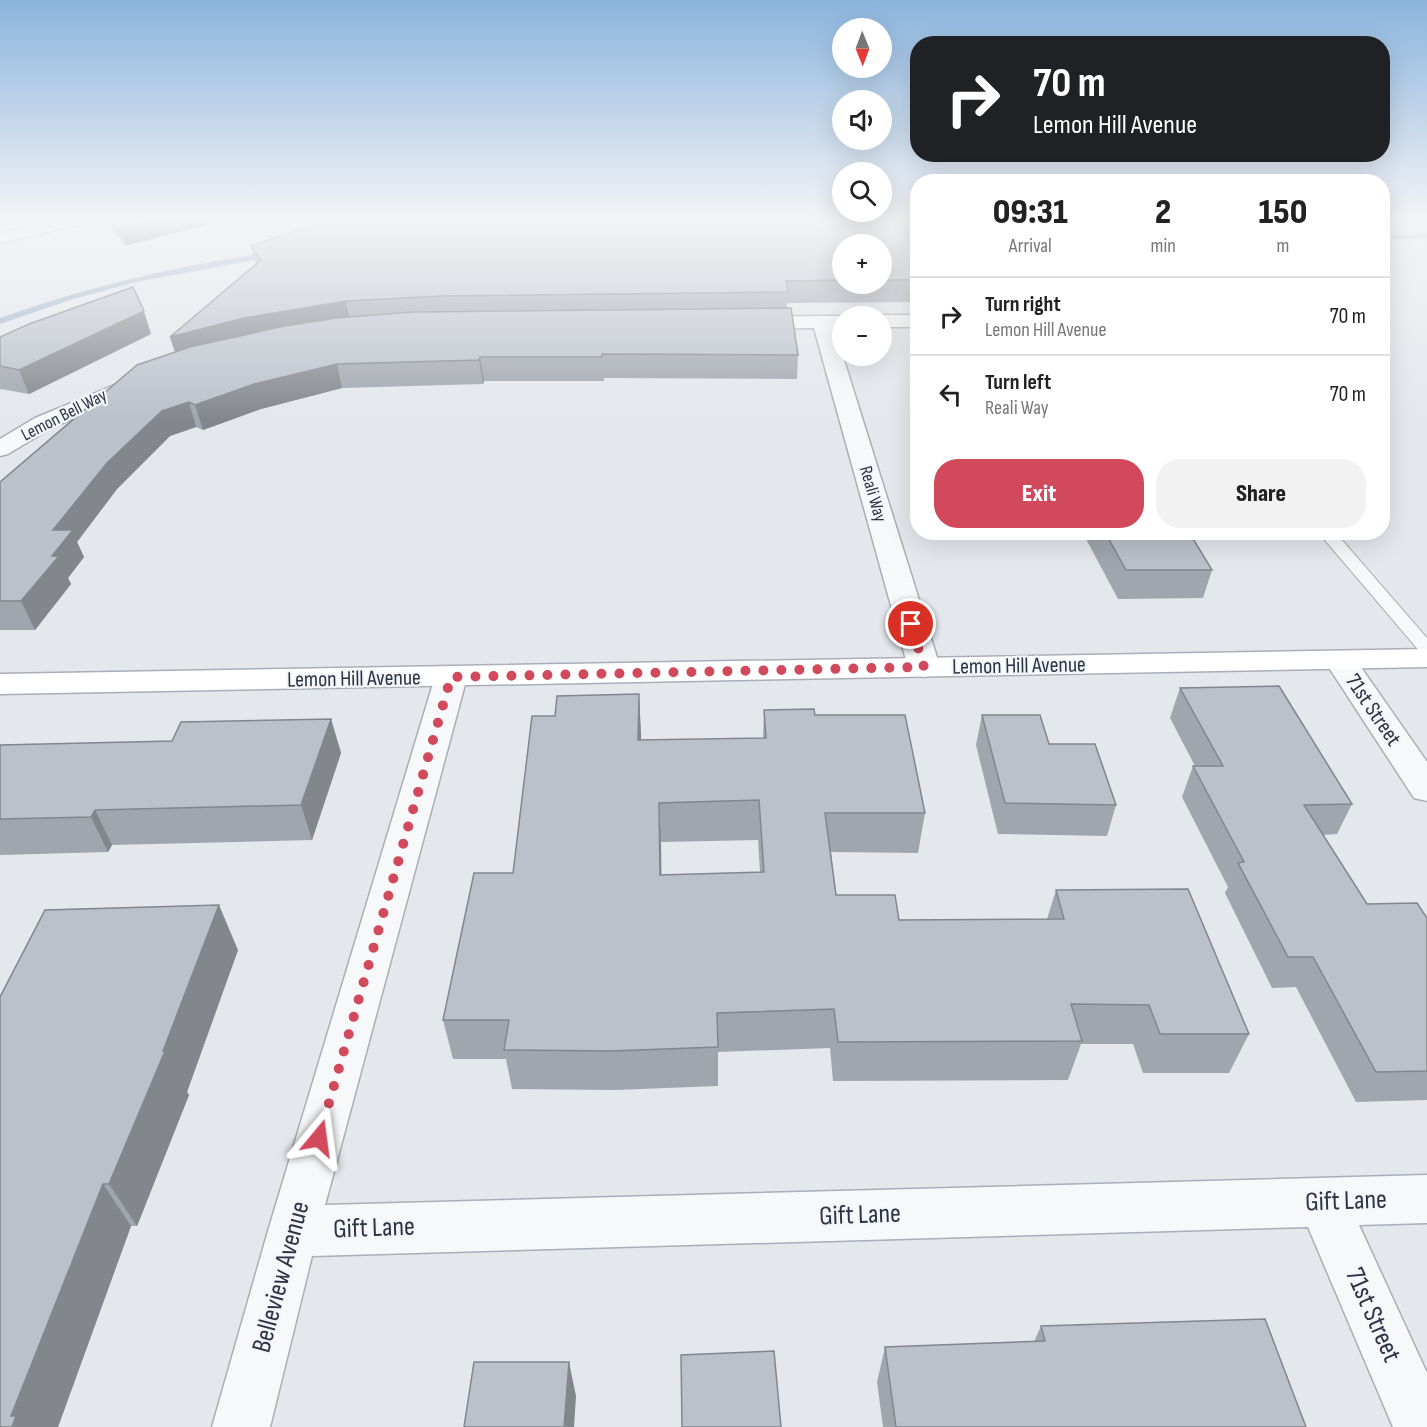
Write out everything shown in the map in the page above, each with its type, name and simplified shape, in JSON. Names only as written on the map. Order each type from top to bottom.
[{"type":"street","points":[[892,321],[910,321]]},
{"type":"street","points":[[727,323],[832,322]]},
{"type":"street","name":"Reali Way","points":[[844,366],[924,667]]},
{"type":"street","name":"Lemon Bell Way","points":[[0,449],[43,423],[98,397],[162,373]]},
{"type":"street","name":"Lemon Hill Avenue","points":[[0,684],[1427,658]]},
{"type":"street","name":"71st Street","points":[[1340,660],[1427,789]]},
{"type":"street","name":"Belleview Avenue","points":[[241,1427],[293,1231],[451,677]]},
{"type":"street","name":"Gift Lane","points":[[293,1231],[1427,1199]]},
{"type":"street","name":"71st Street","points":[[1323,1202],[1422,1427]]},
{"type":"lane","points":[[1333,540],[1427,650]]},
{"type":"building","points":[[133,287],[144,311],[19,370],[0,366],[0,337],[29,324]]},
{"type":"building","points":[[230,287],[787,287],[788,292],[441,296],[346,301],[244,318],[170,337]]},
{"type":"building","points":[[791,308],[798,355],[602,354],[602,357],[480,357],[479,360],[337,364],[254,384],[195,405],[189,402],[162,411],[107,463],[53,530],[73,530],[52,556],[59,556],[21,601],[0,601],[0,482],[137,365],[190,347],[285,326],[337,318],[412,312]]},
{"type":"building","points":[[1109,540],[1194,540],[1212,570],[1126,570]]},
{"type":"building","points":[[1279,686],[1352,804],[1304,805],[1367,904],[1417,903],[1427,918],[1427,1071],[1376,1072],[1313,957],[1288,957],[1238,863],[1244,862],[1193,766],[1223,766],[1180,688]]},
{"type":"building","points":[[639,694],[638,740],[766,738],[764,710],[814,709],[815,715],[905,715],[925,813],[825,813],[836,895],[895,895],[899,920],[1064,919],[1056,890],[1188,889],[1249,1034],[1160,1034],[1149,1005],[1071,1004],[1082,1041],[838,1042],[834,1009],[717,1013],[718,1047],[611,1051],[504,1050],[509,1020],[443,1020],[474,873],[513,873],[532,716],[555,716],[557,696]],"holes":[[[759,800],[764,872],[660,875],[659,803]]]},
{"type":"building","points":[[982,715],[1040,715],[1049,744],[1095,744],[1116,805],[1005,803]]},
{"type":"building","points":[[331,719],[301,805],[95,810],[91,817],[0,819],[0,745],[172,741],[181,722]]},
{"type":"building","points":[[219,905],[163,1051],[165,1051],[109,1184],[103,1184],[11,1416],[16,1416],[12,1427],[0,1427],[0,997],[45,910]]},
{"type":"building","points":[[1265,1319],[1306,1427],[896,1427],[885,1347],[1045,1341],[1041,1326]]},
{"type":"building","points":[[774,1351],[781,1427],[682,1427],[681,1355]]},
{"type":"building","points":[[474,1362],[569,1362],[564,1427],[464,1427]]},
{"type":"waterway","points":[[0,321],[107,287]]},
{"type":"route","points":[[319,1138],[451,677],[924,667],[911,624]]}]
